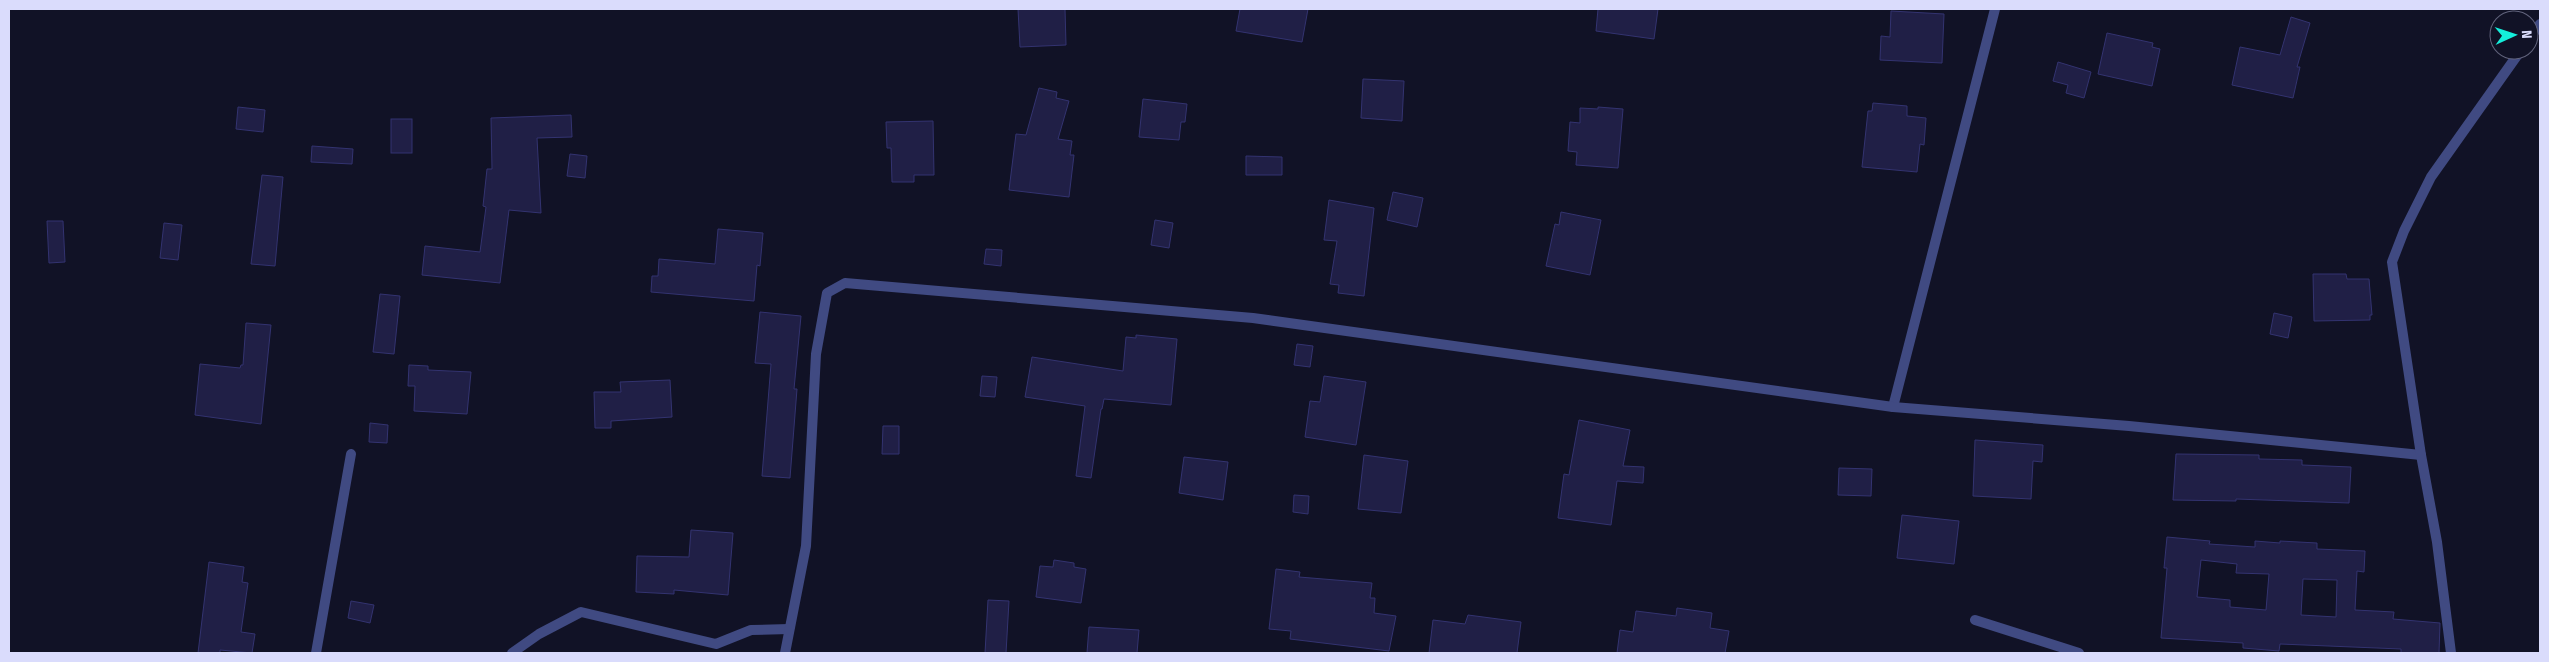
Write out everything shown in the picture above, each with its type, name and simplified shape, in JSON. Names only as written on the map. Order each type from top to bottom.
[{"type":"street","points":[[1894,407],[1995,9]]},
{"type":"street","points":[[2451,653],[2437,542],[2421,455],[2392,262],[2404,230],[2431,177],[2514,60]]},
{"type":"street","points":[[785,653],[806,546],[816,354],[827,293],[845,283],[1253,318],[1894,407],[2129,426],[2421,455]]},
{"type":"street","points":[[316,653],[351,454]]},
{"type":"street","points":[[512,653],[539,634],[581,612],[716,644],[751,630],[789,629]]},
{"type":"street","points":[[1975,620],[2079,653]]},
{"type":"building","points":[[1018,9],[1065,9],[1066,45],[1020,47]]},
{"type":"building","points":[[1240,9],[1308,9],[1302,42],[1236,31]]},
{"type":"building","points":[[1598,9],[1658,9],[1654,39],[1596,31]]},
{"type":"building","points":[[1891,11],[1944,14],[1942,63],[1880,60],[1881,36],[1890,37]]},
{"type":"building","points":[[2291,17],[2310,23],[2297,67],[2300,67],[2293,98],[2232,85],[2240,47],[2280,55]]},
{"type":"building","points":[[2107,33],[2153,43],[2152,47],[2160,49],[2152,86],[2098,74]]},
{"type":"building","points":[[2058,62],[2091,72],[2084,98],[2066,93],[2068,85],[2053,81]]},
{"type":"building","points":[[1363,79],[1404,81],[1402,121],[1361,118]]},
{"type":"building","points":[[1039,88],[1057,92],[1056,98],[1069,101],[1058,139],[1072,141],[1070,155],[1074,155],[1069,197],[1009,190],[1016,134],[1026,135]]},
{"type":"building","points":[[1143,99],[1187,104],[1185,122],[1181,122],[1179,140],[1139,137]]},
{"type":"building","points":[[1873,103],[1907,106],[1907,116],[1926,118],[1924,145],[1920,144],[1917,172],[1862,167],[1868,111],[1872,111]]},
{"type":"building","points":[[238,107],[265,110],[263,132],[236,129]]},
{"type":"building","points":[[1598,107],[1623,109],[1618,168],[1576,165],[1577,152],[1568,151],[1570,122],[1580,123],[1580,108],[1598,109]]},
{"type":"building","points":[[571,115],[572,137],[537,138],[541,213],[509,210],[500,283],[422,275],[425,246],[480,252],[486,207],[483,206],[487,169],[492,169],[491,118]]},
{"type":"building","points":[[391,119],[412,119],[412,153],[391,153]]},
{"type":"building","points":[[933,121],[934,175],[914,175],[914,182],[892,182],[891,148],[887,148],[886,122]]},
{"type":"building","points":[[312,146],[353,149],[352,164],[311,162]]},
{"type":"building","points":[[570,154],[587,156],[585,178],[567,176]]},
{"type":"building","points":[[1246,156],[1282,157],[1282,175],[1246,175]]},
{"type":"building","points":[[262,175],[283,177],[275,266],[251,264]]},
{"type":"building","points":[[1393,192],[1423,198],[1417,227],[1387,220]]},
{"type":"building","points":[[1329,200],[1374,208],[1364,296],[1338,293],[1339,285],[1330,284],[1337,241],[1324,240]]},
{"type":"building","points":[[1561,212],[1601,220],[1590,275],[1546,266],[1555,224],[1559,225]]},
{"type":"building","points":[[1155,220],[1173,223],[1169,248],[1151,245]]},
{"type":"building","points":[[47,221],[63,221],[65,262],[49,263]]},
{"type":"building","points":[[164,223],[182,225],[178,260],[160,258]]},
{"type":"building","points":[[718,229],[763,233],[760,266],[757,265],[754,301],[651,292],[652,276],[658,276],[659,259],[715,264]]},
{"type":"building","points":[[986,249],[1002,250],[1001,266],[984,264]]},
{"type":"building","points":[[2313,274],[2346,274],[2347,279],[2369,279],[2372,315],[2370,315],[2370,320],[2314,321]]},
{"type":"building","points":[[380,294],[400,296],[394,354],[373,352]]},
{"type":"building","points":[[760,312],[801,316],[794,389],[797,389],[790,478],[762,476],[771,364],[755,363]]},
{"type":"building","points":[[2274,313],[2292,317],[2288,338],[2270,334]]},
{"type":"building","points":[[246,323],[271,325],[261,424],[195,415],[200,364],[240,368],[243,365]]},
{"type":"building","points":[[1136,335],[1177,339],[1171,405],[1104,399],[1091,478],[1076,476],[1085,406],[1025,397],[1032,357],[1123,371],[1126,337],[1136,338]]},
{"type":"building","points":[[1297,344],[1313,346],[1310,367],[1294,365]]},
{"type":"building","points":[[409,365],[428,366],[428,370],[471,372],[467,414],[414,411],[415,386],[408,386]]},
{"type":"building","points":[[982,376],[997,377],[995,397],[980,396]]},
{"type":"building","points":[[1324,376],[1366,382],[1356,445],[1305,437],[1310,401],[1320,402]]},
{"type":"building","points":[[670,380],[672,417],[611,421],[611,428],[595,428],[594,392],[621,392],[620,382]]},
{"type":"building","points":[[1579,420],[1630,430],[1623,466],[1644,467],[1643,483],[1617,481],[1611,525],[1558,518],[1564,474],[1569,475]]},
{"type":"building","points":[[370,423],[388,425],[387,443],[369,442]]},
{"type":"building","points":[[883,426],[899,426],[899,454],[882,454]]},
{"type":"building","points":[[1975,440],[2043,445],[2042,462],[2033,461],[2031,499],[1973,496]]},
{"type":"building","points":[[2176,454],[2259,455],[2259,459],[2302,460],[2302,465],[2351,467],[2349,503],[2236,499],[2236,501],[2173,500]]},
{"type":"building","points":[[1364,455],[1408,461],[1401,513],[1358,509]]},
{"type":"building","points":[[1184,457],[1228,462],[1223,500],[1179,493]]},
{"type":"building","points":[[1839,468],[1872,469],[1871,496],[1838,495]]},
{"type":"building","points":[[1294,495],[1309,496],[1308,514],[1293,512]]},
{"type":"building","points":[[1902,515],[1959,521],[1954,564],[1897,558]]},
{"type":"building","points":[[691,530],[733,533],[728,595],[674,590],[674,594],[636,592],[637,556],[689,557]]},
{"type":"building","points":[[2167,537],[2210,541],[2209,544],[2255,547],[2255,541],[2317,543],[2317,549],[2365,551],[2364,572],[2357,571],[2355,610],[2394,612],[2393,619],[2440,623],[2439,653],[2401,653],[2401,649],[2280,644],[2279,651],[2243,648],[2243,643],[2161,638],[2167,568],[2164,568]],"holes":[[[2201,560],[2237,564],[2236,573],[2269,574],[2266,610],[2230,607],[2230,600],[2197,597]],[[2303,579],[2337,580],[2336,617],[2301,615]]]},
{"type":"building","points":[[1054,560],[1074,563],[1074,567],[1086,569],[1081,603],[1036,597],[1040,566],[1053,567]]},
{"type":"building","points":[[209,562],[244,567],[242,582],[248,583],[241,632],[255,634],[252,653],[220,650],[220,653],[198,653]]},
{"type":"building","points":[[1276,569],[1300,572],[1299,577],[1372,583],[1370,598],[1375,598],[1374,613],[1396,616],[1389,651],[1290,639],[1291,631],[1269,629]]},
{"type":"building","points":[[988,600],[1009,601],[1006,653],[985,653]]},
{"type":"building","points":[[351,601],[374,605],[370,623],[348,618]]},
{"type":"building","points":[[1677,608],[1712,613],[1710,628],[1729,631],[1725,653],[1617,653],[1620,630],[1633,632],[1636,611],[1676,616]]},
{"type":"building","points":[[1468,615],[1521,622],[1517,653],[1429,653],[1433,620],[1465,624]]},
{"type":"building","points":[[1089,627],[1139,630],[1137,653],[1087,653]]}]
